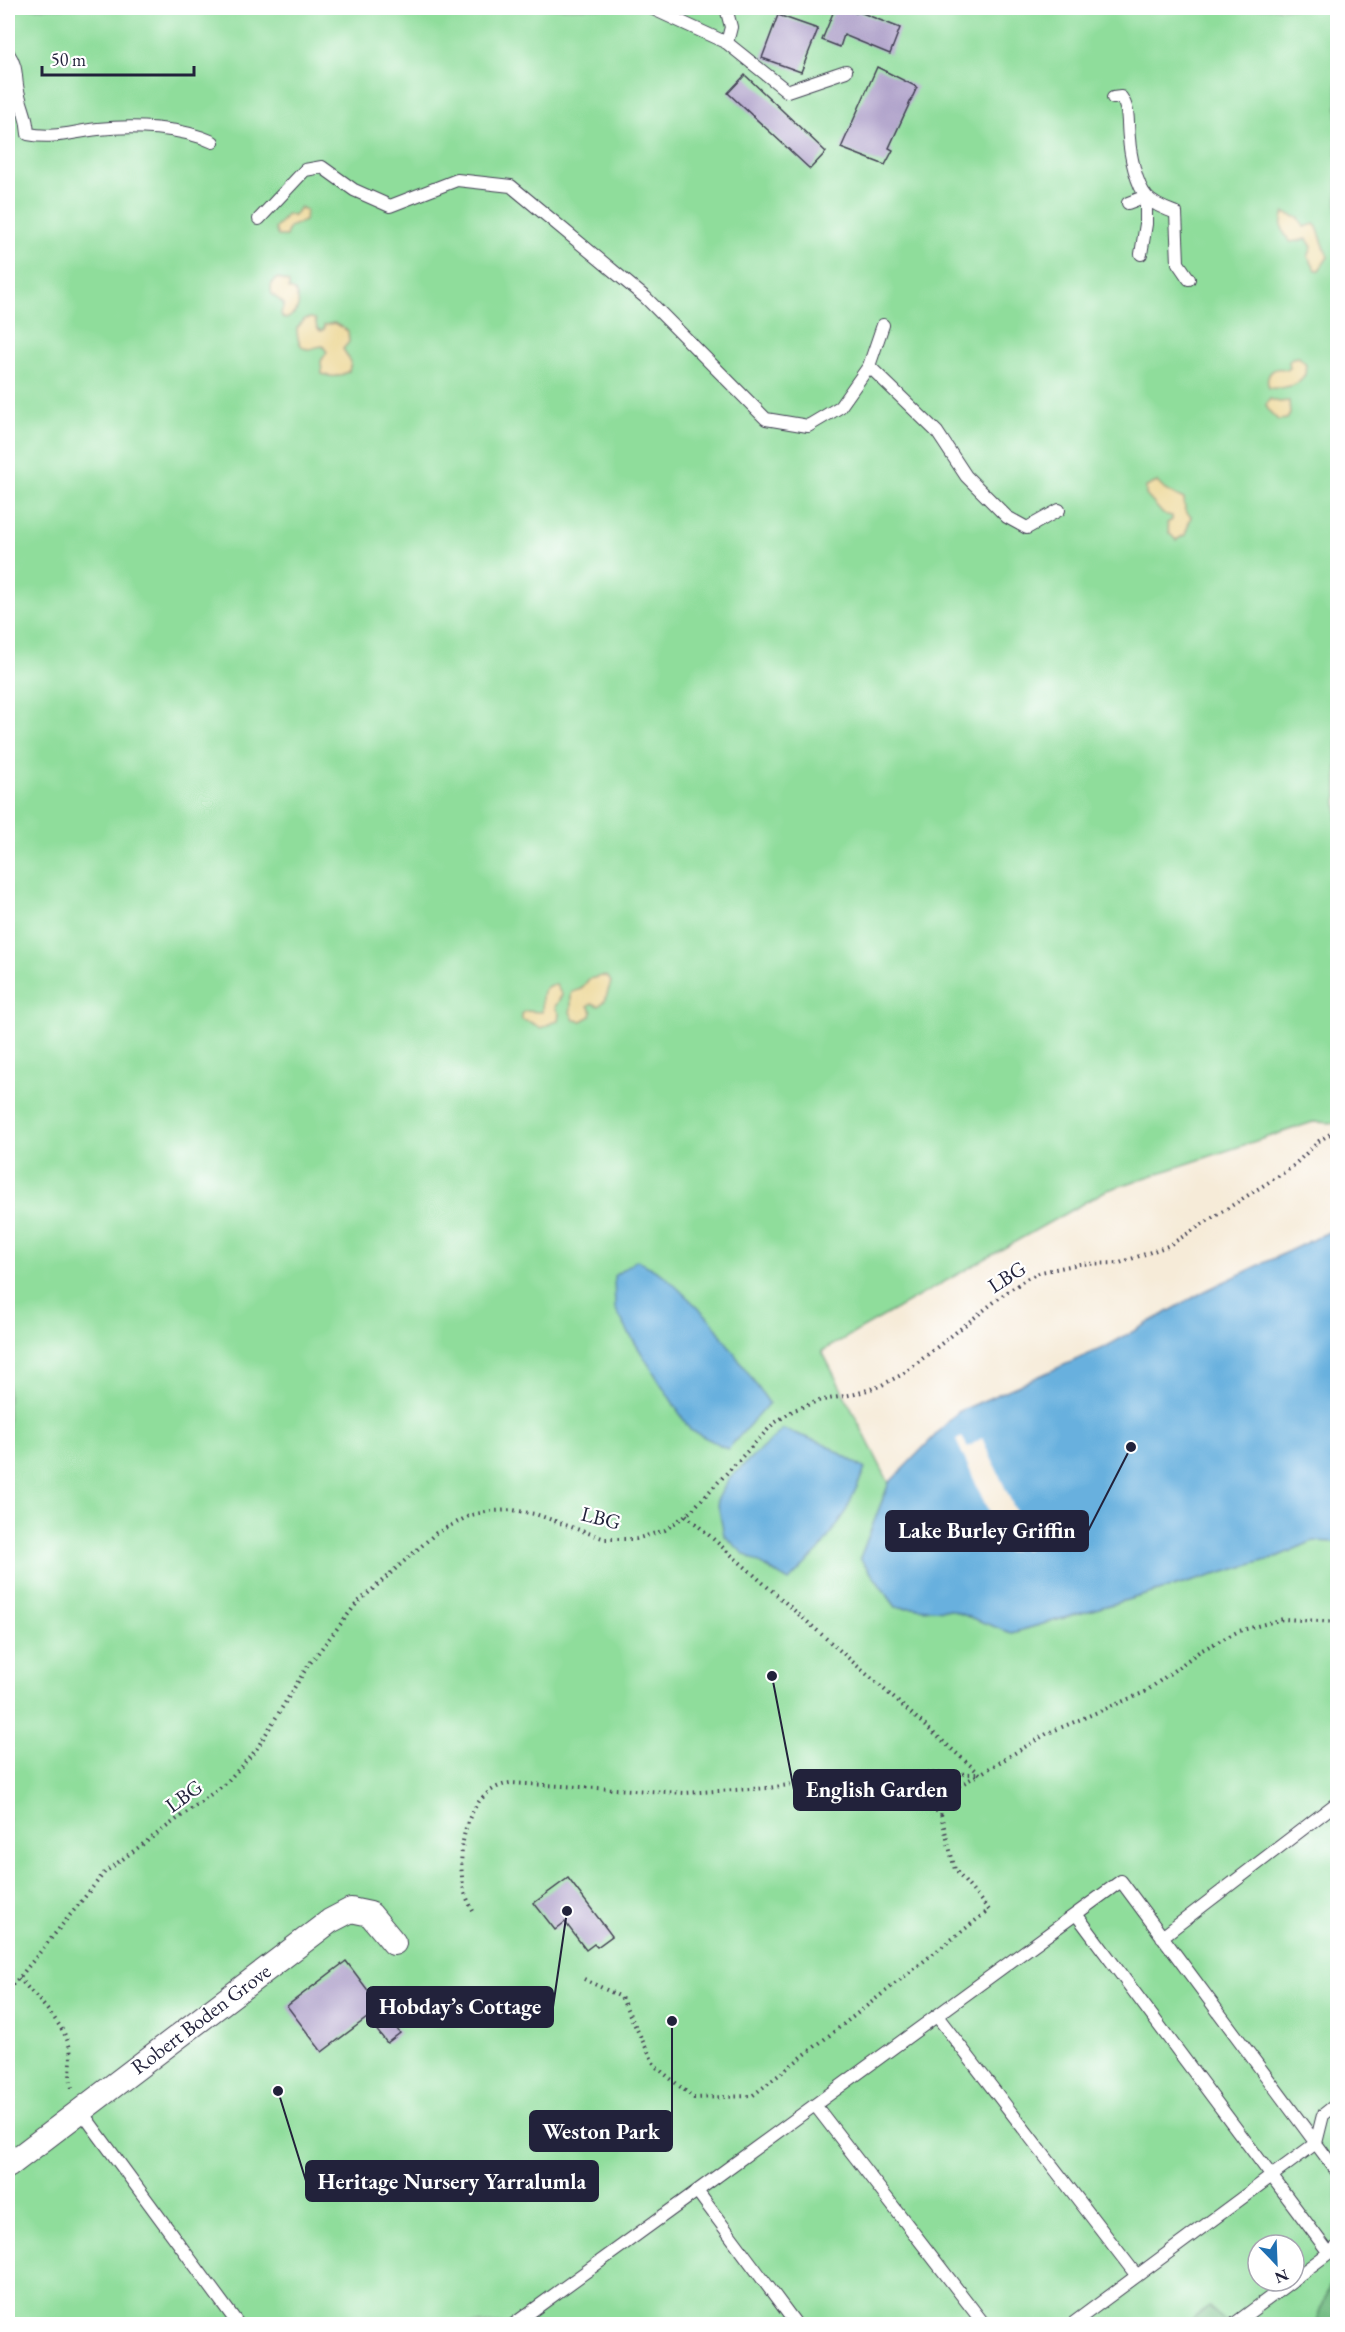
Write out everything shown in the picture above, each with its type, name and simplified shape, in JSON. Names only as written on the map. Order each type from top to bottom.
[{"type":"street","name":"Robert Boden Grove","points":[[8,2166],[330,1922],[351,1910],[369,1914],[394,1943]]},
{"type":"lane","points":[[651,8],[727,43],[788,91],[846,71]]},
{"type":"lane","points":[[726,8],[730,27],[727,43]]},
{"type":"lane","points":[[8,53],[15,63],[19,95],[27,116],[28,134],[48,137],[100,129],[157,129],[196,134],[213,142]]},
{"type":"lane","points":[[1113,98],[1121,97],[1127,105],[1134,170],[1146,196],[1146,224],[1141,254]]},
{"type":"lane","points":[[259,219],[305,170],[322,167],[354,190],[390,206],[456,180],[511,186],[646,298],[766,419],[808,426],[840,407],[869,366],[883,325]]},
{"type":"lane","points":[[1128,203],[1146,196]]},
{"type":"lane","points":[[1146,196],[1159,206],[1176,213],[1178,263],[1189,279]]},
{"type":"lane","points":[[869,366],[886,385],[938,432],[966,476],[1007,517],[1027,528],[1059,510]]},
{"type":"lane","points":[[1162,1937],[1338,1802]]},
{"type":"lane","points":[[514,2325],[1121,1881],[1338,2173]]},
{"type":"lane","points":[[1076,1914],[1272,2176],[1333,2250],[1306,2270]]},
{"type":"lane","points":[[937,2016],[1137,2276]]},
{"type":"lane","points":[[1072,2325],[1316,2143],[1323,2115],[1338,2103]]},
{"type":"lane","points":[[815,2105],[984,2325]]},
{"type":"lane","points":[[81,2111],[238,2325]]},
{"type":"lane","points":[[697,2191],[796,2325]]},
{"type":"lane","points":[[1234,2325],[1276,2293]]},
{"type":"path","name":"LBG","points":[[8,1989],[105,1872],[225,1784],[256,1750],[307,1667],[357,1603],[436,1533],[471,1515],[513,1510],[534,1514],[605,1539],[636,1539],[665,1530],[686,1515],[773,1424],[794,1410],[818,1401],[855,1394],[880,1386],[903,1374],[1003,1294],[1028,1278],[1079,1264],[1120,1263],[1168,1246],[1291,1168],[1319,1141],[1338,1129]]},
{"type":"path","points":[[686,1515],[980,1774]]},
{"type":"path","points":[[940,1815],[951,1790],[1048,1733],[1145,1692],[1200,1651],[1239,1631],[1283,1619],[1338,1622]]},
{"type":"path","points":[[472,1911],[463,1887],[461,1847],[478,1801],[487,1791],[499,1785],[510,1783],[684,1793],[768,1788],[835,1778],[892,1773],[980,1774]]},
{"type":"path","points":[[584,1979],[621,1997],[655,2066],[694,2098],[752,2096],[989,1910],[955,1870],[940,1815],[892,1773]]},
{"type":"path","points":[[19,1978],[66,2034],[71,2052],[69,2068],[71,2084],[81,2111]]},
{"type":"green space","points":[[8,8],[1337,8],[1337,1123],[1313,1122],[1105,1191],[822,1351],[889,1483],[860,1558],[896,1607],[951,1610],[1012,1633],[1274,1558],[1313,1541],[1337,1542],[1337,2324],[8,2324]]},
{"type":"green space","points":[[1336,2267],[1337,2324],[1316,2324]]},
{"type":"green space","points":[[1209,2307],[1228,2324],[1186,2324]]},
{"type":"sand","points":[[300,207],[306,210],[305,221],[289,227],[286,236],[278,236],[275,229],[287,214],[294,216]]},
{"type":"sand","points":[[1284,213],[1299,218],[1304,227],[1314,224],[1317,227],[1328,257],[1319,270],[1316,270],[1308,257],[1312,247],[1307,239],[1291,242],[1286,236],[1282,225]]},
{"type":"sand","points":[[278,278],[289,283],[289,289],[295,291],[298,300],[298,308],[286,319],[281,313],[284,304],[271,291],[272,283]]},
{"type":"sand","points":[[305,319],[315,319],[317,328],[321,331],[324,325],[334,323],[348,331],[349,342],[343,349],[351,362],[349,371],[336,376],[322,374],[321,361],[327,352],[323,346],[308,349],[300,344],[297,328]]},
{"type":"sand","points":[[1299,357],[1306,364],[1303,378],[1289,386],[1269,388],[1268,379],[1271,372],[1278,369],[1287,370],[1290,368],[1289,362],[1292,358]]},
{"type":"sand","points":[[1270,399],[1279,402],[1289,401],[1290,414],[1287,419],[1278,420],[1269,411],[1266,405]]},
{"type":"sand","points":[[1157,482],[1165,490],[1184,499],[1185,511],[1191,517],[1185,535],[1176,540],[1169,533],[1167,523],[1172,520],[1172,516],[1163,514],[1146,495],[1146,487]]},
{"type":"sand","points":[[608,977],[611,982],[605,1000],[599,1006],[592,1004],[588,1006],[592,1011],[591,1016],[582,1021],[574,1020],[570,1012],[572,992],[581,989],[589,979]]},
{"type":"sand","points":[[551,985],[556,985],[562,995],[555,1007],[559,1014],[558,1020],[541,1028],[522,1020],[522,1014],[525,1011],[542,1012],[544,990]]},
{"type":"water","points":[[1337,1228],[1337,1542],[1313,1541],[1274,1558],[1011,1633],[951,1610],[896,1607],[860,1558],[889,1483],[958,1412],[1107,1346],[1205,1291]]},
{"type":"water","points":[[637,1260],[665,1276],[710,1319],[769,1403],[728,1449],[690,1430],[615,1308],[614,1276]]},
{"type":"water","points":[[783,1429],[827,1445],[865,1469],[844,1515],[820,1549],[789,1581],[744,1554],[724,1535],[717,1500],[729,1479]]},
{"type":"pier","points":[[962,1437],[968,1447],[982,1438],[1032,1546],[1024,1550],[1019,1538],[1011,1542],[1014,1550],[1007,1552],[956,1440]]},
{"type":"building","points":[[835,8],[856,13],[857,11],[900,28],[890,54],[844,35],[840,47],[822,40]]},
{"type":"building","points":[[778,15],[818,29],[801,72],[762,58]]},
{"type":"building","points":[[877,67],[917,87],[889,148],[893,150],[885,165],[841,148]]},
{"type":"building","points":[[745,75],[826,152],[810,169],[728,93]]},
{"type":"building","points":[[568,1878],[612,1936],[597,1947],[594,1944],[586,1950],[565,1922],[555,1930],[534,1903]]},
{"type":"building","points":[[346,1961],[400,2033],[387,2043],[367,2018],[322,2052],[287,2006]]},
{"type":"place","name":"Lake Burley Griffin","points":[[1131,1447]]},
{"type":"place","name":"English Garden","points":[[772,1676]]},
{"type":"place","name":"Hobday’s Cottage","points":[[567,1911]]},
{"type":"place","name":"Weston Park","points":[[672,2021]]},
{"type":"place","name":"Heritage Nursery Yarralumla","points":[[278,2091]]}]
